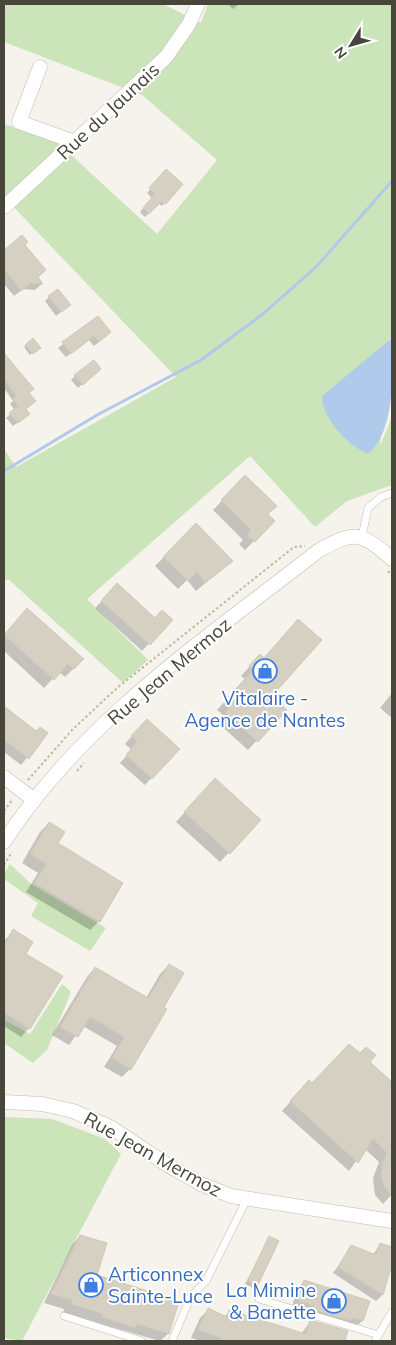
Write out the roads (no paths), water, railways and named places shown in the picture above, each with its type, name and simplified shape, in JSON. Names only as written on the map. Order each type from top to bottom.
[{"type":"street","name":"Rue du Jaunais","points":[[4,207],[166,57],[189,24],[198,4]]},
{"type":"street","points":[[40,67],[19,122],[74,142]]},
{"type":"street","name":"Rue Jean Mermoz","points":[[10,844],[34,800],[71,755],[143,688],[318,551],[349,536],[362,536]]},
{"type":"street","points":[[362,536],[389,564]]},
{"type":"street","points":[[4,776],[34,800]]},
{"type":"street","name":"Rue Jean Mermoz","points":[[4,1102],[42,1104],[73,1111],[112,1128],[201,1184],[231,1196],[392,1220]]},
{"type":"lane","points":[[362,536],[368,508],[381,497],[392,493]]},
{"type":"lane","points":[[172,1341],[191,1296],[206,1281],[247,1199]]},
{"type":"lane","points":[[259,1299],[377,1338],[392,1312]]},
{"type":"lane","points":[[64,1316],[142,1341]]},
{"type":"water","points":[[392,338],[392,385],[388,417],[384,431],[377,444],[368,454],[352,445],[331,422],[326,413],[322,396]]},
{"type":"waterway","points":[[4,471],[97,415],[201,360],[263,314],[317,266],[392,181]]},
{"type":"place","name":"Vitalaire - Agence de Nantes","points":[[265,671]]},
{"type":"place","name":"Articonnex Sainte-Luce","points":[[91,1285]]},
{"type":"place","name":"La Mimine & Banette","points":[[334,1301]]}]
